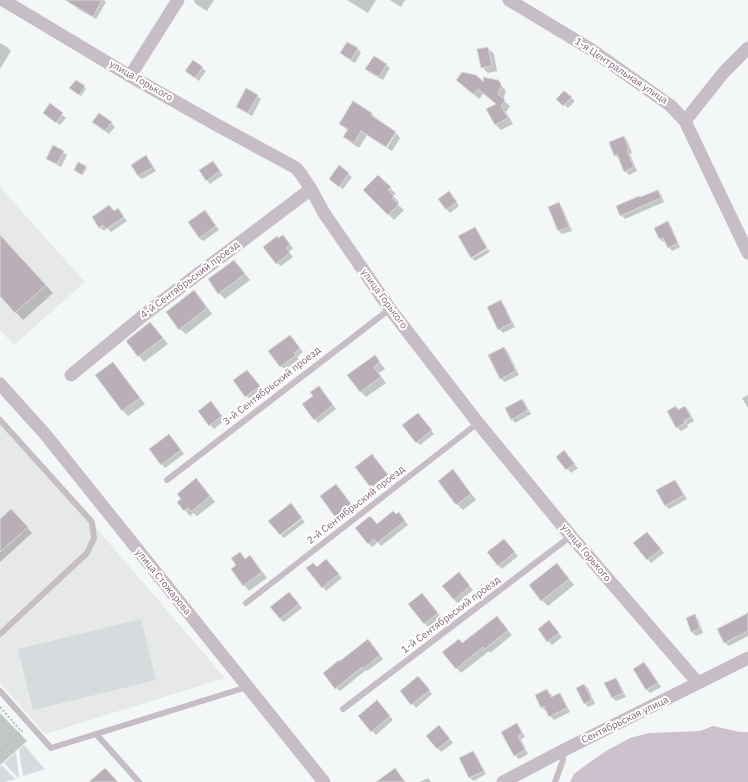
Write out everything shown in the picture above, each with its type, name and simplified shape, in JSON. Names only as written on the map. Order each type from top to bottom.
[{"type":"street","name":"улица Горького","points":[[3,0],[130,76],[296,168],[305,178],[324,213],[390,309],[478,423],[571,536],[698,683]]},
{"type":"street","points":[[130,76],[178,0]]},
{"type":"street","name":"1-я Центральная улица","points":[[509,0],[592,50],[671,106],[685,121],[748,253]]},
{"type":"street","points":[[685,121],[724,72],[748,48]]},
{"type":"street","name":"4-й Сентябрьский проезд","points":[[71,375],[149,311],[312,189]]},
{"type":"street","name":"улица Стожарова","points":[[0,384],[45,434],[324,782]]},
{"type":"street","name":"Сентябрьская улица","points":[[503,782],[748,658]]},
{"type":"lane","name":"3-й Сентябрьский проезд","points":[[167,480],[390,309]]},
{"type":"lane","points":[[0,420],[92,522],[94,538],[87,553],[0,634]]},
{"type":"lane","name":"2-й Сентябрьский проезд","points":[[246,602],[478,423]]},
{"type":"lane","name":"1-й Сентябрьский проезд","points":[[342,709],[571,536]]},
{"type":"lane","points":[[0,691],[51,748],[247,687]]},
{"type":"lane","points":[[96,734],[139,782]]},
{"type":"lane","points":[[555,782],[563,760],[562,751]]},
{"type":"path","points":[[0,707],[21,731]]},
{"type":"path","points":[[0,750],[29,724]]},
{"type":"shaded area","points":[[0,187],[85,282],[14,345],[0,330]]},
{"type":"shaded area","points":[[0,416],[225,678],[45,734],[0,683]]},
{"type":"shaded area","points":[[141,619],[156,680],[33,710],[18,649]]},
{"type":"shaded area","points":[[713,726],[740,732],[748,732],[748,782],[570,782],[574,774],[586,765],[606,751],[630,738],[649,733],[700,731]]},
{"type":"shaded area","points":[[24,745],[45,769],[23,776],[19,750]]},
{"type":"shaded area","points":[[16,752],[19,777],[18,778],[4,763]]},
{"type":"shaded area","points":[[2,765],[15,779],[0,782],[0,767]]},
{"type":"building","points":[[65,0],[102,0],[93,17]]},
{"type":"building","points":[[347,42],[358,48],[351,60],[340,53]]},
{"type":"building","points":[[488,47],[492,66],[481,68],[477,49]]},
{"type":"building","points":[[374,56],[387,64],[379,77],[365,69]]},
{"type":"building","points":[[193,60],[203,67],[195,78],[185,71]]},
{"type":"building","points":[[462,72],[476,75],[484,82],[483,77],[498,80],[500,82],[501,87],[498,94],[505,100],[501,106],[508,118],[495,125],[486,109],[496,104],[478,89],[473,94],[456,80]]},
{"type":"building","points":[[76,80],[85,86],[79,95],[69,88]]},
{"type":"building","points":[[246,88],[258,95],[248,113],[236,107]]},
{"type":"building","points":[[564,91],[572,97],[563,106],[556,99]]},
{"type":"building","points":[[353,101],[372,113],[371,115],[396,132],[386,147],[361,131],[354,143],[343,137],[348,129],[339,124]]},
{"type":"building","points":[[50,103],[63,113],[56,123],[43,113]]},
{"type":"building","points":[[99,113],[112,122],[105,131],[92,122]]},
{"type":"building","points":[[624,136],[629,149],[627,150],[634,167],[624,172],[617,154],[614,156],[609,142]]},
{"type":"building","points":[[53,145],[64,151],[57,164],[46,159]]},
{"type":"building","points":[[146,155],[153,167],[138,176],[131,165]]},
{"type":"building","points":[[213,161],[220,171],[206,181],[199,170]]},
{"type":"building","points":[[78,162],[86,166],[82,175],[74,170]]},
{"type":"building","points":[[339,165],[349,173],[339,187],[329,179]]},
{"type":"building","points":[[378,175],[391,187],[388,190],[394,196],[392,198],[399,204],[388,215],[363,190]]},
{"type":"building","points":[[658,190],[661,198],[620,216],[616,206]]},
{"type":"building","points":[[449,191],[457,202],[446,210],[438,199]]},
{"type":"building","points":[[559,202],[569,227],[558,231],[548,207]]},
{"type":"building","points":[[109,205],[114,211],[118,208],[124,217],[106,229],[103,225],[99,228],[92,217]]},
{"type":"building","points":[[205,210],[216,226],[199,238],[188,222]]},
{"type":"building","points":[[668,221],[678,243],[668,248],[663,238],[659,239],[654,228]]},
{"type":"building","points":[[475,227],[487,248],[471,258],[458,236]]},
{"type":"building","points":[[0,235],[46,285],[15,313],[0,296]]},
{"type":"building","points":[[283,235],[290,244],[286,248],[290,253],[276,264],[263,247],[277,236],[278,238]]},
{"type":"building","points":[[234,260],[245,274],[218,294],[208,279]]},
{"type":"building","points":[[194,290],[207,308],[179,330],[166,312]]},
{"type":"building","points":[[501,300],[512,323],[498,330],[487,307]]},
{"type":"building","points":[[150,322],[163,338],[138,357],[126,341]]},
{"type":"building","points":[[290,335],[300,348],[294,353],[296,355],[280,367],[268,351]]},
{"type":"building","points":[[504,347],[516,371],[500,379],[488,355]]},
{"type":"building","points":[[375,355],[380,362],[374,367],[381,377],[360,392],[347,375]]},
{"type":"building","points":[[113,362],[140,398],[122,411],[95,375]]},
{"type":"building","points":[[247,370],[260,386],[245,397],[233,380]]},
{"type":"building","points":[[319,386],[333,405],[314,420],[302,404],[313,396],[310,392]]},
{"type":"building","points":[[522,399],[528,410],[511,420],[505,408]]},
{"type":"building","points":[[211,401],[222,416],[209,426],[198,411]]},
{"type":"building","points":[[676,406],[678,410],[685,406],[691,417],[684,421],[685,423],[676,428],[667,411]]},
{"type":"building","points":[[418,413],[432,430],[416,443],[402,425]]},
{"type":"building","points":[[169,434],[181,450],[161,465],[149,449]]},
{"type":"building","points":[[564,450],[575,464],[566,470],[556,457]]},
{"type":"building","points":[[372,454],[388,475],[371,488],[355,467]]},
{"type":"building","points":[[453,469],[471,494],[456,505],[438,481]]},
{"type":"building","points":[[196,478],[210,496],[191,512],[188,508],[184,511],[177,502],[181,499],[177,494]]},
{"type":"building","points":[[675,480],[684,495],[665,506],[656,490]]},
{"type":"building","points":[[336,484],[352,505],[335,517],[320,496]]},
{"type":"building","points":[[291,503],[302,518],[280,535],[268,521]]},
{"type":"building","points":[[11,509],[28,527],[0,552],[0,519]]},
{"type":"building","points":[[393,511],[396,514],[399,512],[405,521],[377,543],[374,539],[368,544],[355,528],[370,516],[377,524]]},
{"type":"building","points":[[647,532],[661,549],[647,560],[633,543]]},
{"type":"building","points":[[504,539],[515,552],[498,566],[487,552]]},
{"type":"building","points":[[240,552],[245,559],[250,555],[262,572],[243,586],[231,569],[236,565],[231,558]]},
{"type":"building","points":[[326,559],[339,574],[322,588],[306,568],[313,563],[317,567]]},
{"type":"building","points":[[557,563],[569,579],[541,601],[529,585]]},
{"type":"building","points":[[459,572],[470,586],[454,600],[442,586]]},
{"type":"building","points":[[289,592],[299,604],[280,619],[270,607]]},
{"type":"building","points":[[422,593],[438,613],[424,624],[408,604]]},
{"type":"building","points":[[748,613],[748,631],[724,643],[717,629]]},
{"type":"building","points":[[695,614],[700,629],[691,632],[686,618]]},
{"type":"building","points":[[497,616],[508,630],[485,649],[483,647],[456,669],[442,652],[459,639],[462,643]]},
{"type":"building","points":[[549,620],[559,633],[547,642],[538,629]]},
{"type":"building","points":[[368,639],[380,655],[363,669],[362,667],[335,689],[323,673]]},
{"type":"building","points":[[644,662],[658,683],[646,690],[633,669]]},
{"type":"building","points":[[418,676],[430,690],[411,705],[400,691]]},
{"type":"building","points":[[616,678],[623,693],[612,698],[604,683]]},
{"type":"building","points":[[584,684],[592,700],[584,704],[576,688]]},
{"type":"building","points":[[547,689],[551,697],[560,693],[567,708],[549,717],[544,706],[541,708],[535,695]]},
{"type":"building","points":[[377,700],[390,716],[371,732],[358,716]]},
{"type":"building","points":[[517,723],[522,733],[518,736],[525,750],[514,756],[501,732]]},
{"type":"building","points":[[439,725],[450,739],[437,749],[426,736]]},
{"type":"building","points":[[473,751],[484,771],[469,778],[459,758]]},
{"type":"building","points":[[105,768],[118,782],[89,782]]},
{"type":"building","points":[[395,768],[405,782],[376,782]]}]
